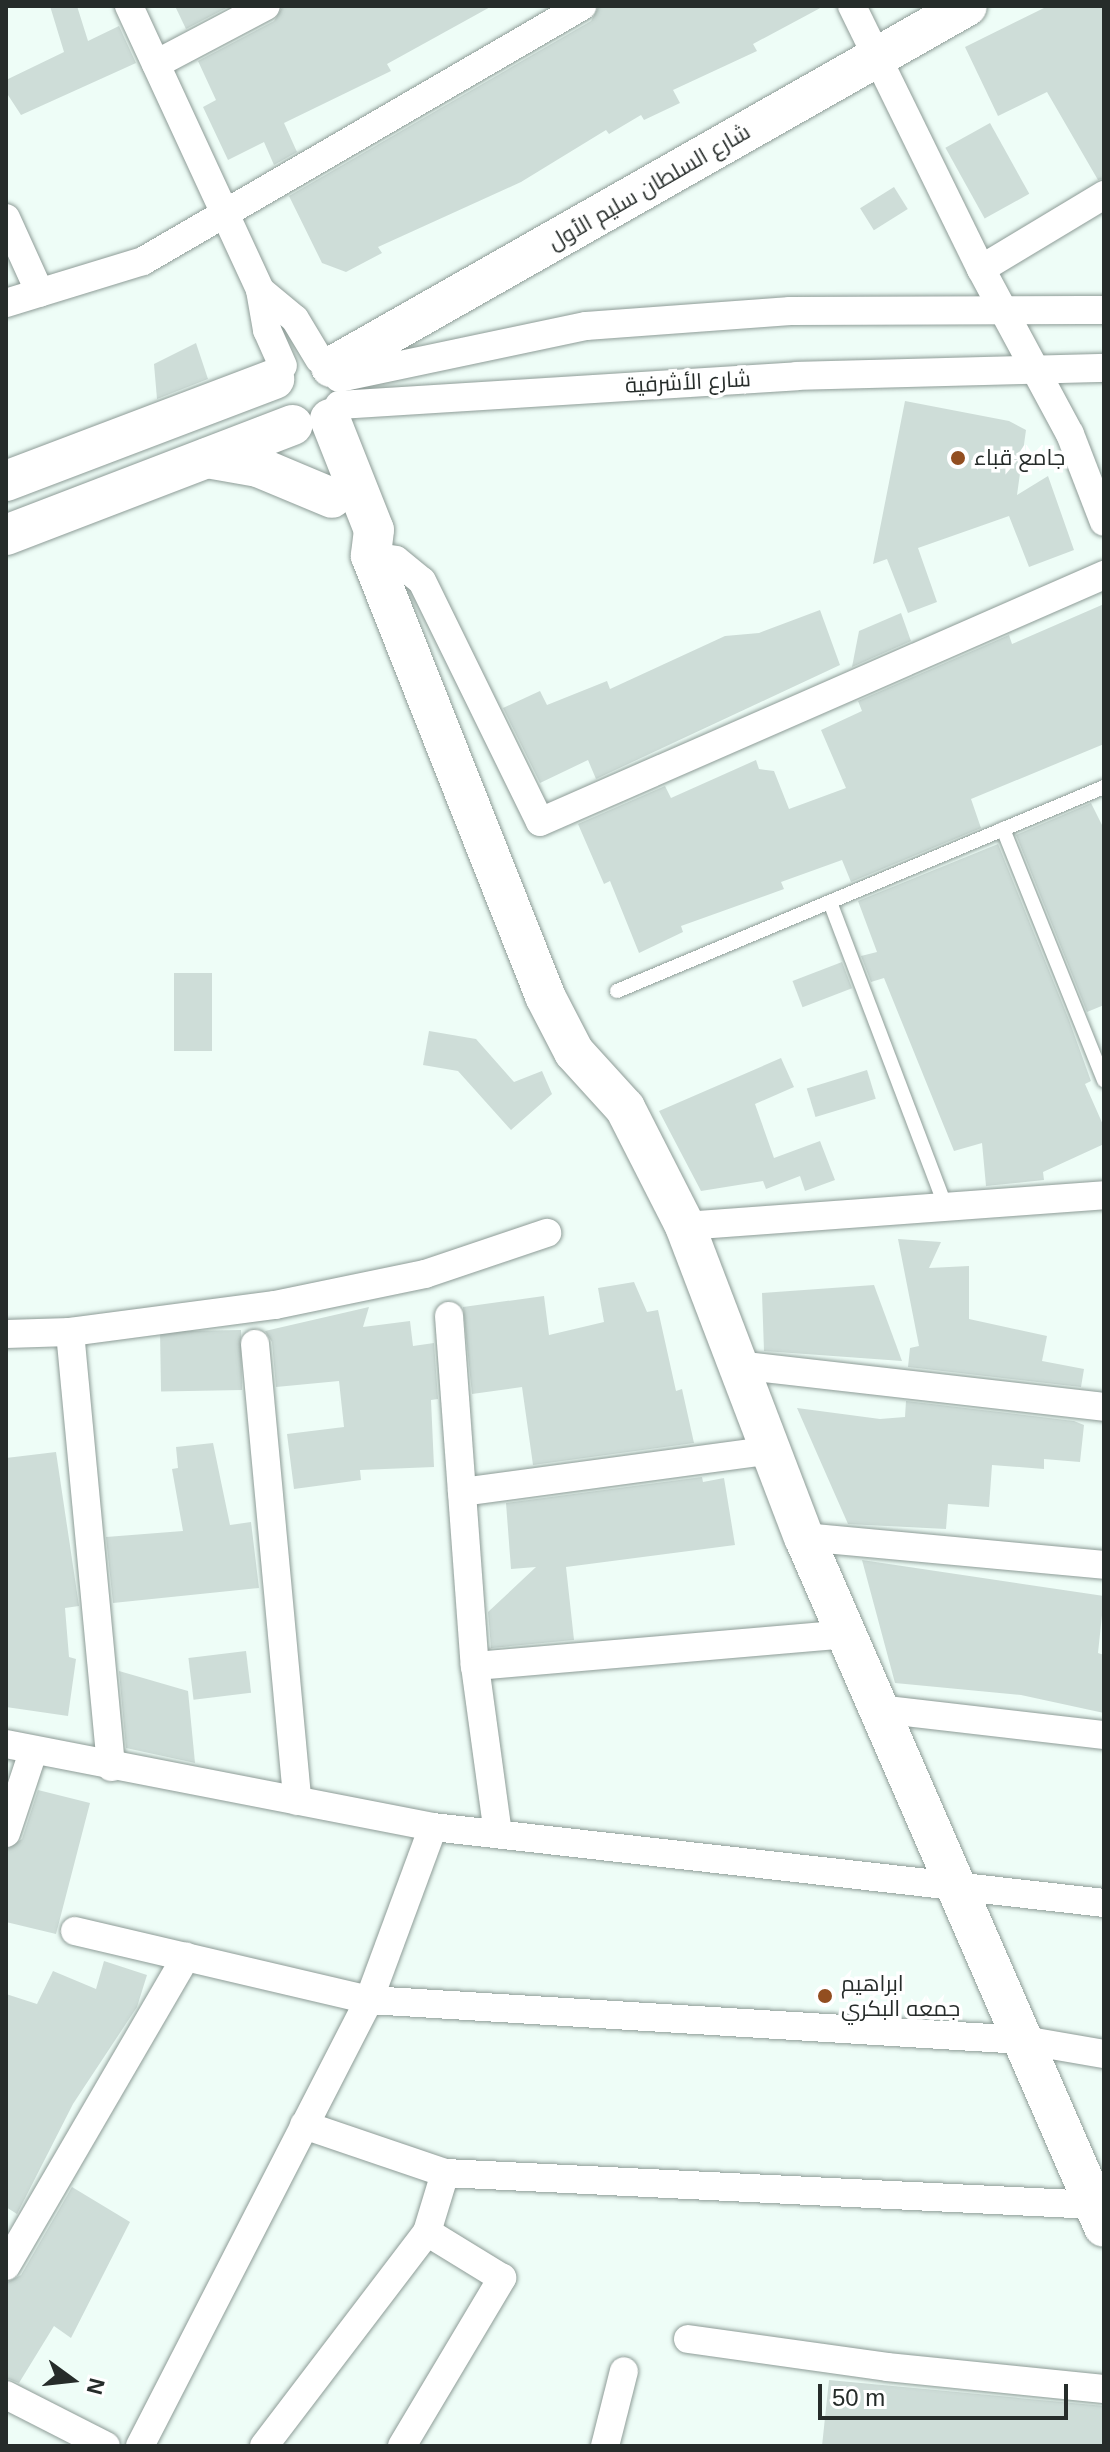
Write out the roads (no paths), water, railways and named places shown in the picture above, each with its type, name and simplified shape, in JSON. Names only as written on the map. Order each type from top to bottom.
[{"type":"street","points":[[129,6],[260,290],[267,330],[313,392],[374,530],[371,556],[557,1024],[574,1052],[625,1108],[685,1226],[804,1537],[1101,2217],[445,2173],[304,2125]]},
{"type":"street","points":[[156,64],[266,6]]},
{"type":"street","points":[[6,303],[143,261],[224,211],[582,6]]},
{"type":"street","points":[[852,6],[981,269],[1037,368],[1104,522]]},
{"type":"street","name":"شارع السلطان سليم الأول","points":[[313,392],[967,6]]},
{"type":"street","points":[[981,269],[1104,195]]},
{"type":"street","points":[[6,218],[40,293]]},
{"type":"street","name":"شارع الأشرفية","points":[[6,481],[470,346],[586,326],[790,311],[1003,307],[1104,310]]},
{"type":"street","name":"شارع الأشرفية","points":[[6,535],[207,458],[313,392],[1104,368]]},
{"type":"street","points":[[313,392],[332,498],[357,549],[371,556],[396,560],[422,581],[540,822],[1104,575]]},
{"type":"street","points":[[207,458],[258,467],[332,498]]},
{"type":"street","points":[[685,1226],[1104,1195]]},
{"type":"street","points":[[6,1334],[70,1332],[275,1305],[425,1274],[547,1233]]},
{"type":"street","points":[[449,1316],[475,1666],[498,1833]]},
{"type":"street","points":[[70,1332],[111,1767]]},
{"type":"street","points":[[255,1344],[297,1801]]},
{"type":"street","points":[[737,1365],[1104,1407]]},
{"type":"street","points":[[462,1492],[771,1450]]},
{"type":"street","points":[[804,1537],[1104,1565]]},
{"type":"street","points":[[475,1666],[846,1634]]},
{"type":"street","points":[[879,1709],[1104,1735]]},
{"type":"street","points":[[6,1833],[19,1748],[433,1827],[957,1890],[1104,1903]]},
{"type":"street","points":[[140,2446],[369,2000],[433,1827]]},
{"type":"street","points":[[75,1931],[369,2000],[1023,2040],[1104,2054]]},
{"type":"street","points":[[6,2266],[186,1957]]},
{"type":"street","points":[[264,2446],[427,2232],[445,2173]]},
{"type":"street","points":[[402,2446],[502,2278],[427,2232]]},
{"type":"street","points":[[688,2339],[887,2367],[1104,2389]]},
{"type":"street","points":[[605,2446],[624,2371]]},
{"type":"street","points":[[6,2395],[106,2446]]},
{"type":"lane","points":[[617,991],[1104,787]]},
{"type":"lane","points":[[1003,829],[1104,1080]]},
{"type":"lane","points":[[830,902],[946,1208]]},
{"type":"place","name":"جامع قباء","points":[[958,458]]},
{"type":"place","name":"ابراهيم جمعه البكري","points":[[825,1996]]}]
